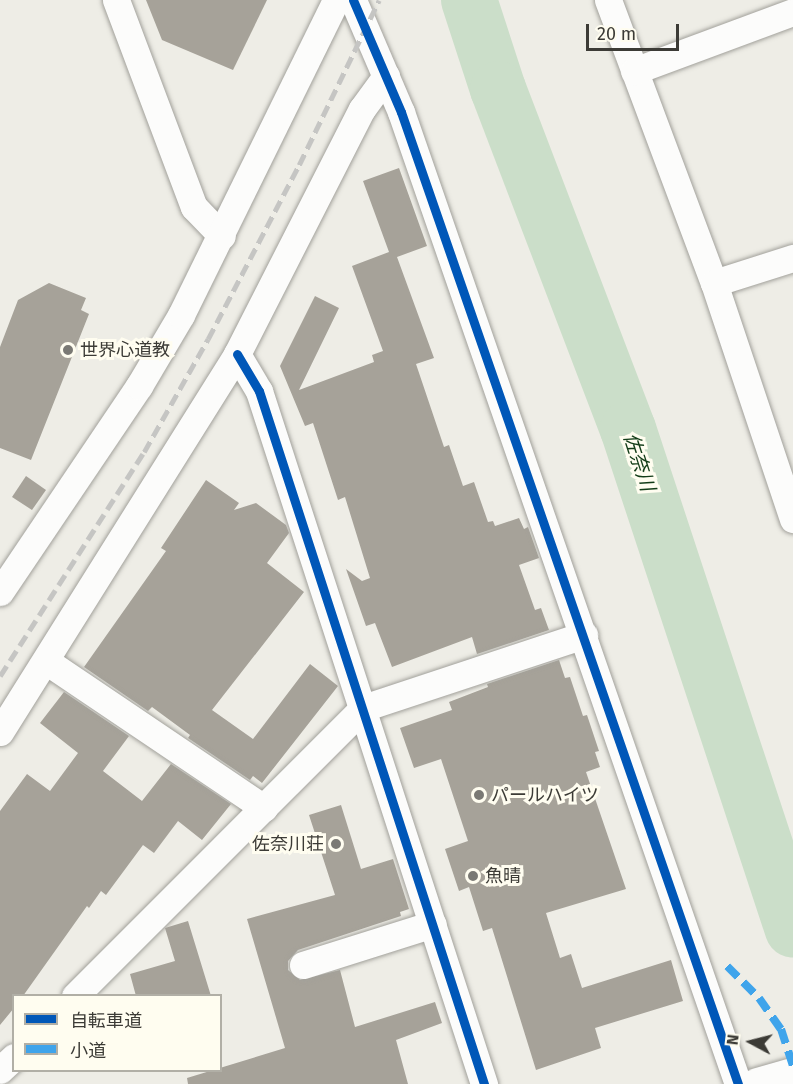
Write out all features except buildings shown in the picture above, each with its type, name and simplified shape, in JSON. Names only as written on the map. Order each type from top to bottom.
[{"type":"street","points":[[116,0],[194,207],[222,237]]},
{"type":"street","points":[[0,592],[140,386],[222,237],[336,0]]},
{"type":"street","points":[[353,0],[386,76],[584,635],[738,1084]]},
{"type":"street","points":[[608,0],[714,283],[793,519]]},
{"type":"street","points":[[634,71],[793,12]]},
{"type":"street","points":[[0,732],[237,354],[363,109],[386,76]]},
{"type":"street","points":[[714,283],[793,258]]},
{"type":"street","points":[[237,354],[259,391],[484,1084]]},
{"type":"street","points":[[77,994],[363,708],[584,635]]},
{"type":"street","points":[[46,661],[264,808]]},
{"type":"street","points":[[303,964],[433,924]]},
{"type":"street","points":[[0,1070],[12,1059]]},
{"type":"waterway","name":"佐奈川","points":[[469,0],[498,89],[628,429],[793,930]]},
{"type":"railway","points":[[0,676],[144,452],[208,339],[299,165],[379,0]]},
{"type":"marked path","points":[[727,966],[759,998],[781,1029],[793,1066]]},
{"type":"cycle path","points":[[353,0],[401,112],[738,1084]]},
{"type":"cycle path","points":[[237,354],[259,391],[484,1084]]},
{"type":"place","name":"世界心道教","points":[[68,350]]},
{"type":"place","name":"パールハイツ","points":[[479,795]]},
{"type":"place","name":"佐奈川荘","points":[[336,844]]},
{"type":"place","name":"魚晴","points":[[473,876]]}]
